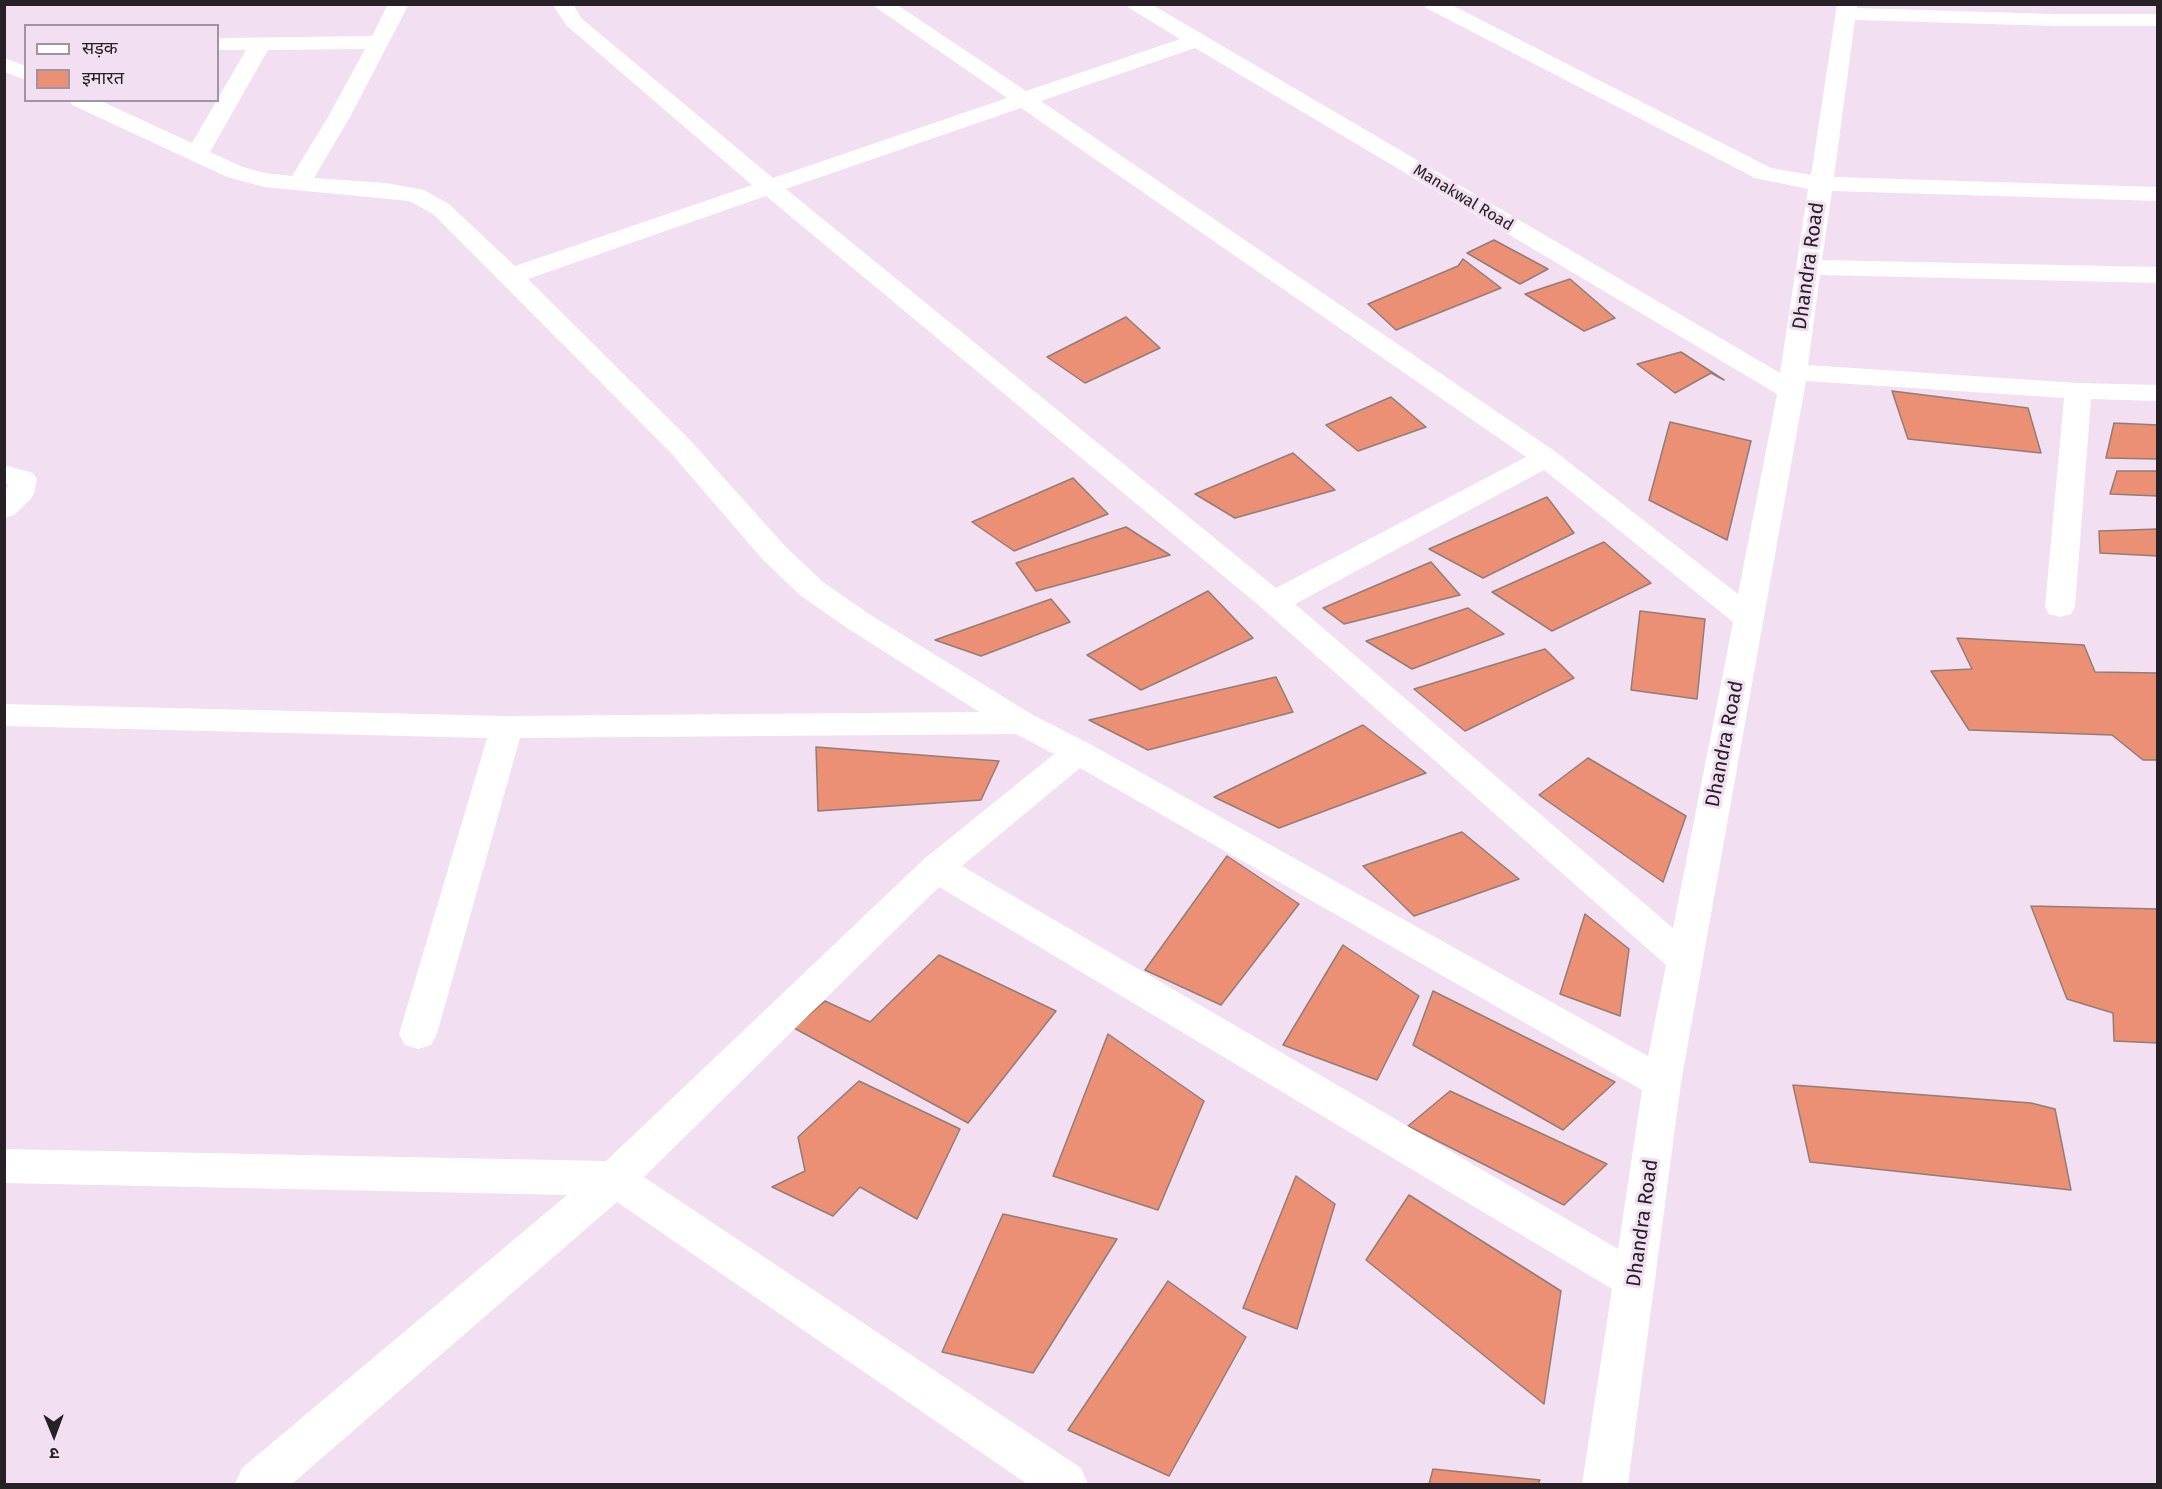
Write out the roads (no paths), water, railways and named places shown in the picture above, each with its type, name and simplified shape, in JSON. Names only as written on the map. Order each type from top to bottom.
[{"type":"street","points":[[298,184],[339,117],[399,4]]},
{"type":"street","points":[[562,4],[574,22],[770,187],[1274,602],[1685,960]]},
{"type":"street","points":[[881,4],[1025,100],[1546,458],[1749,619]]},
{"type":"street","name":"Manakwal Road","points":[[1136,4],[1792,381]]},
{"type":"street","points":[[1432,4],[1763,173],[1821,184],[2157,194]]},
{"type":"street","points":[[1847,9],[2157,20]]},
{"type":"street","name":"Dhandra Road","points":[[1605,1485],[1662,1083],[1792,381],[1847,9]]},
{"type":"street","points":[[511,276],[1196,40]]},
{"type":"street","points":[[219,44],[379,42]]},
{"type":"street","points":[[197,155],[261,43]]},
{"type":"street","points":[[8,53],[24,72]]},
{"type":"street","points":[[84,102],[235,172],[264,180],[386,190],[416,195],[441,209],[680,446],[774,553],[812,589],[858,621],[1021,723],[1078,752],[1662,1083]]},
{"type":"street","points":[[1809,267],[2157,275]]},
{"type":"street","points":[[1792,381],[2157,393]]},
{"type":"street","points":[[2060,607],[2078,391]]},
{"type":"street","points":[[1274,602],[1546,458]]},
{"type":"street","points":[[4,474],[23,479],[20,494],[4,508]]},
{"type":"street","points":[[4,715],[507,727],[1021,723]]},
{"type":"street","points":[[418,1034],[507,727]]},
{"type":"street","points":[[258,1485],[615,1179],[936,868],[1078,752]]},
{"type":"street","points":[[936,868],[1635,1281]]},
{"type":"street","points":[[4,1167],[615,1179],[1065,1485]]}]
